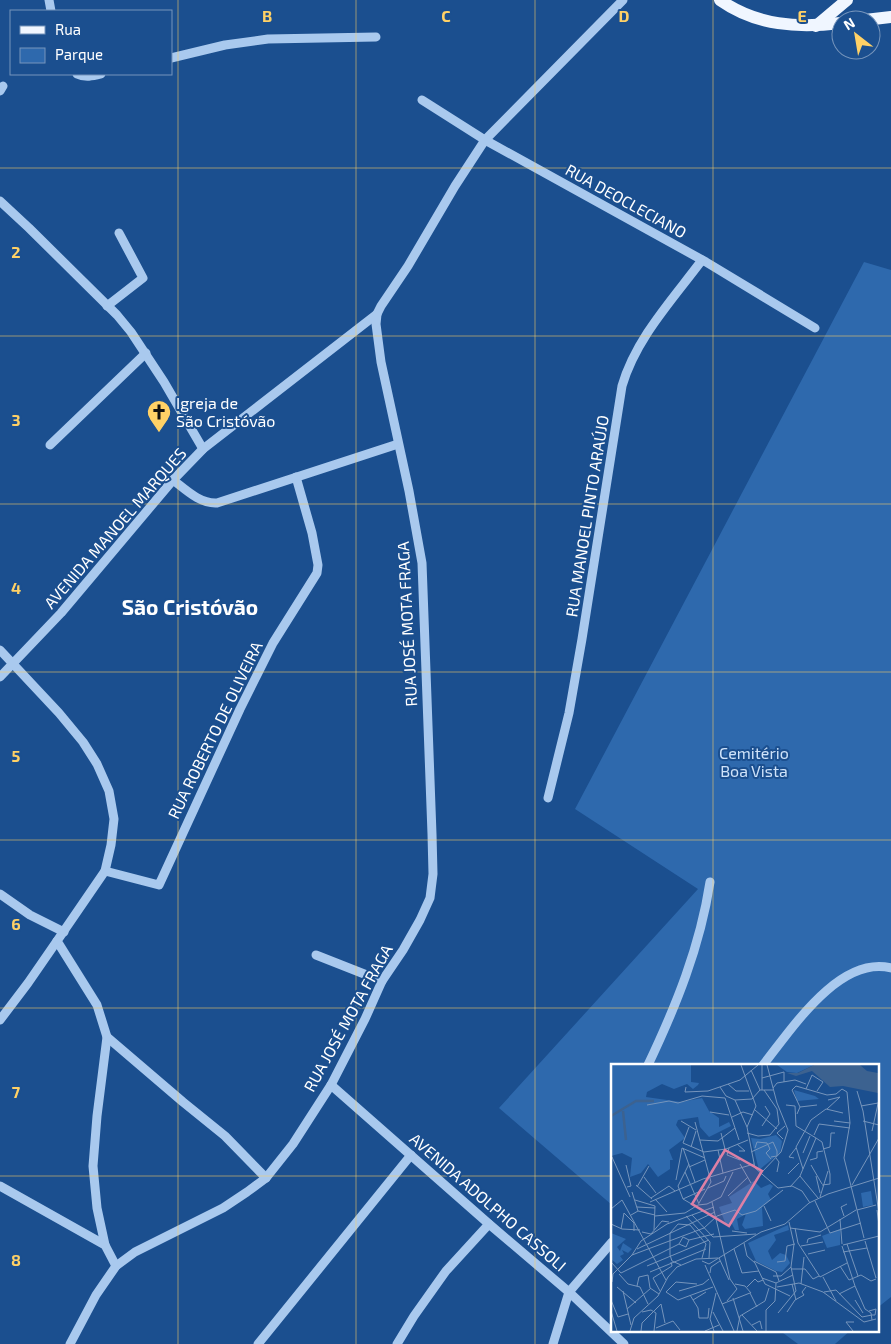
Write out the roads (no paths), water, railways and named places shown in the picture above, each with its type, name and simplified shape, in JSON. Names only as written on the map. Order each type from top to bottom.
[{"type":"main road","points":[[720,0],[752,18],[770,22],[816,26],[831,24]]},
{"type":"main road","points":[[816,26],[847,0]]},
{"type":"street","name":"AVENIDA MANOEL MARQUES","points":[[0,677],[61,614],[173,480],[203,449],[377,314],[380,306],[431,230],[455,186],[485,140],[622,0]]},
{"type":"street","points":[[172,58],[225,45],[268,40],[376,37]]},
{"type":"street","points":[[80,75],[96,75]]},
{"type":"street","name":"RUA DEOCLECIANO","points":[[422,100],[485,140],[702,260],[815,328]]},
{"type":"street","points":[[0,201],[131,332],[146,353],[203,449]]},
{"type":"street","points":[[107,306],[143,278],[119,233]]},
{"type":"street","name":"RUA MANOEL PINTO ARAÚJO","points":[[548,798],[569,712],[622,386],[627,370],[648,333],[702,260]]},
{"type":"street","name":"RUA JOSÉ MOTA FRAGA","points":[[70,1344],[96,1295],[116,1266],[135,1252],[223,1208],[266,1178],[293,1144],[331,1084],[382,981],[420,920],[430,898],[433,874],[422,563],[409,491],[387,390],[376,324],[377,314]]},
{"type":"street","points":[[50,445],[146,353]]},
{"type":"street","points":[[173,480],[202,501],[208,503],[217,502],[398,444]]},
{"type":"street","name":"RUA ROBERTO DE OLIVEIRA","points":[[105,871],[159,885],[251,686],[273,643],[317,572],[318,566],[312,533],[296,477]]},
{"type":"street","points":[[0,650],[59,713],[98,764],[109,791],[114,819],[105,871],[64,932],[0,1020]]},
{"type":"street","points":[[648,1064],[670,1019],[686,975],[704,919],[710,882]]},
{"type":"street","points":[[0,894],[30,915],[64,932]]},
{"type":"street","points":[[57,941],[97,1004],[107,1037],[96,1116],[94,1166],[97,1208],[105,1245],[116,1266]]},
{"type":"street","points":[[316,956],[382,981]]},
{"type":"street","points":[[764,1064],[812,1004],[834,983],[849,973],[867,967],[891,968]]},
{"type":"street","points":[[107,1037],[225,1136],[266,1178]]},
{"type":"street","name":"AVENIDA ADOLPHO CASSOLI","points":[[331,1084],[411,1156],[569,1292],[611,1332]]},
{"type":"street","points":[[258,1344],[411,1156]]},
{"type":"street","points":[[0,1186],[105,1245]]},
{"type":"street","points":[[397,1344],[446,1271],[489,1224]]},
{"type":"street","points":[[553,1344],[569,1292],[611,1243]]},
{"type":"street","name":"AVENIDA ADOLPHO CASSOLI","points":[[611,1332],[624,1344]]},
{"type":"place","name":"Igreja de São Cristóvão","points":[[159,433]]},
{"type":"district","name":"São Cristóvão","points":[[190,608]]},
{"type":"park label","name":"Cemitério Boa Vista","points":[[754,762]]}]
